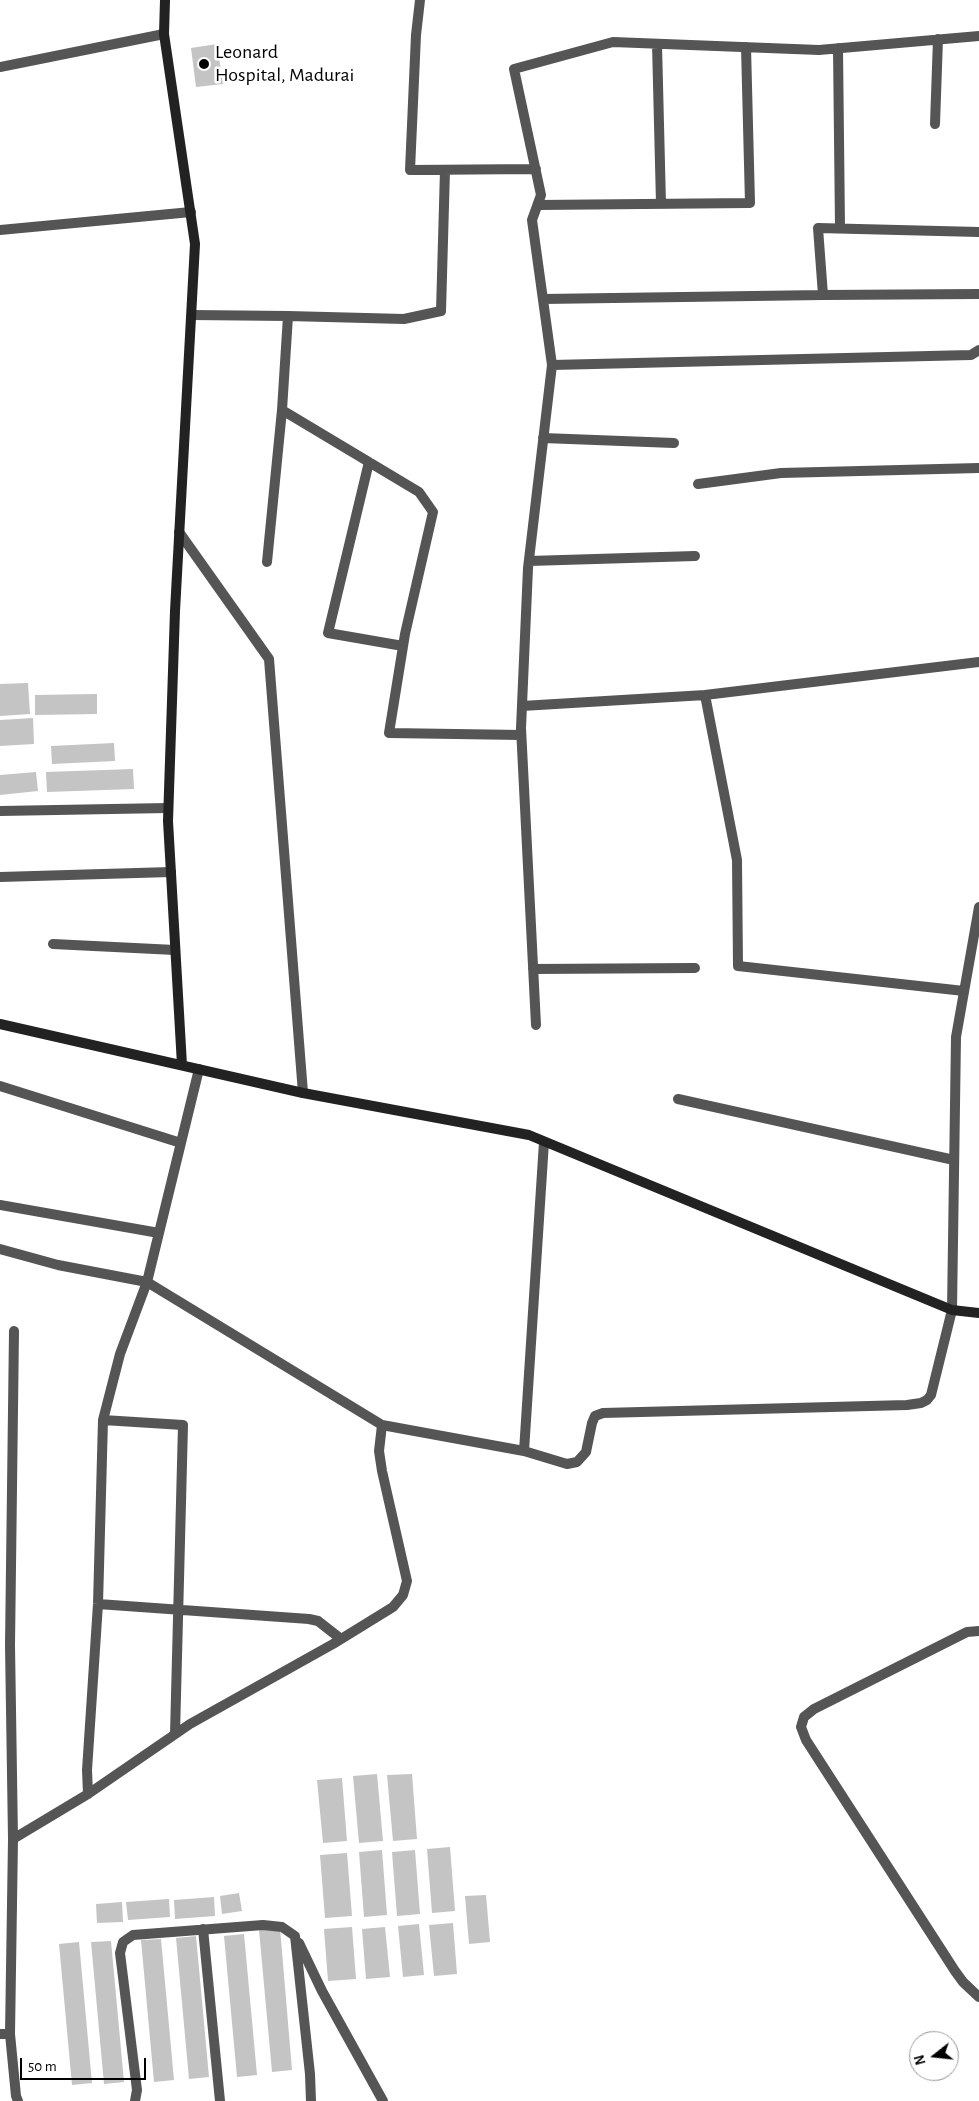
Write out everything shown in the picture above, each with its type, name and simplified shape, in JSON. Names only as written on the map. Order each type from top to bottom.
[{"type":"street","points":[[165,0],[164,34],[196,244],[179,532],[168,808],[182,1065]]},
{"type":"street","points":[[420,0],[416,35],[410,170],[536,169]]},
{"type":"street","points":[[0,67],[164,34]]},
{"type":"street","points":[[536,1025],[521,735],[529,561],[552,364],[532,220],[541,195],[514,69],[612,42],[819,50],[979,36]]},
{"type":"street","points":[[935,124],[938,39]]},
{"type":"street","points":[[657,44],[661,204]]},
{"type":"street","points":[[538,205],[750,203],[746,47]]},
{"type":"street","points":[[838,48],[840,228]]},
{"type":"street","points":[[192,316],[404,319],[441,311],[445,170]]},
{"type":"street","points":[[0,230],[190,212]]},
{"type":"street","points":[[823,295],[818,228],[979,232]]},
{"type":"street","points":[[543,299],[979,294]]},
{"type":"street","points":[[267,562],[282,410],[288,316]]},
{"type":"street","points":[[552,364],[971,355],[979,350]]},
{"type":"street","points":[[282,410],[419,492],[433,512],[403,646],[388,733],[521,735]]},
{"type":"street","points":[[543,438],[674,443]]},
{"type":"street","points":[[369,462],[328,634],[403,646]]},
{"type":"street","points":[[698,484],[782,473],[979,468]]},
{"type":"street","points":[[179,532],[269,659],[303,1093]]},
{"type":"street","points":[[529,561],[695,556]]},
{"type":"street","points":[[522,706],[705,695],[979,662]]},
{"type":"street","points":[[705,695],[737,860],[738,966],[964,991]]},
{"type":"street","points":[[0,811],[168,808]]},
{"type":"street","points":[[0,877],[171,872]]},
{"type":"street","points":[[0,1249],[58,1265],[147,1282],[382,1425],[524,1451],[567,1464],[577,1462],[586,1452],[595,1416],[603,1413],[921,1403],[931,1395],[952,1310],[956,1037],[964,991],[975,947],[979,907]]},
{"type":"street","points":[[53,944],[176,950]]},
{"type":"street","points":[[533,969],[695,968]]},
{"type":"street","points":[[0,1024],[303,1093],[529,1135],[952,1310],[979,1313]]},
{"type":"street","points":[[88,1794],[87,1770],[98,1604],[103,1420],[120,1354],[147,1282],[199,1069]]},
{"type":"street","points":[[0,1086],[181,1144]]},
{"type":"street","points":[[678,1099],[954,1160]]},
{"type":"street","points":[[524,1451],[544,1142]]},
{"type":"street","points":[[0,1205],[159,1233]]},
{"type":"street","points":[[14,1332],[10,1645],[13,1839],[5,2034],[18,2101]]},
{"type":"street","points":[[103,1420],[183,1425],[175,1734]]},
{"type":"street","points":[[13,1839],[88,1794],[190,1724],[341,1639],[393,1607],[404,1595],[407,1580],[379,1451],[382,1425]]},
{"type":"street","points":[[98,1604],[309,1618],[318,1621],[341,1639]]},
{"type":"street","points":[[979,1631],[967,1632],[814,1709],[804,1717],[801,1727],[806,1740],[955,1971],[963,1982],[979,1997]]},
{"type":"street","points":[[135,2101],[137,2090],[120,1953],[123,1942],[133,1935],[263,1925],[282,1927],[295,1936],[322,1991],[383,2101]]},
{"type":"street","points":[[203,1929],[220,2101]]},
{"type":"street","points":[[295,1936],[310,2074],[311,2101]]},
{"type":"building","points":[[217,44],[223,84],[196,87],[191,48]]},
{"type":"building","points":[[28,683],[30,714],[0,716],[0,684]]},
{"type":"building","points":[[97,694],[97,714],[35,715],[35,695]]},
{"type":"building","points":[[33,718],[34,744],[0,746],[0,720]]},
{"type":"building","points":[[114,743],[115,761],[52,764],[51,746]]},
{"type":"building","points":[[133,769],[134,789],[47,792],[46,772]]},
{"type":"building","points":[[36,772],[38,791],[0,795],[0,775]]},
{"type":"building","points":[[377,1774],[383,1841],[359,1843],[353,1776]]},
{"type":"building","points":[[412,1774],[417,1839],[393,1841],[387,1775]]},
{"type":"building","points":[[342,1778],[347,1841],[323,1843],[317,1780]]},
{"type":"building","points":[[450,1847],[455,1911],[432,1913],[427,1849]]},
{"type":"building","points":[[382,1850],[387,1915],[364,1917],[359,1852]]},
{"type":"building","points":[[415,1850],[420,1914],[397,1916],[392,1852]]},
{"type":"building","points":[[347,1853],[352,1916],[325,1918],[320,1855]]},
{"type":"building","points":[[239,1893],[242,1911],[222,1914],[220,1896]]},
{"type":"building","points":[[486,1895],[490,1942],[469,1944],[465,1896]]},
{"type":"building","points":[[214,1897],[215,1916],[175,1919],[174,1900]]},
{"type":"building","points":[[169,1899],[170,1917],[128,1920],[126,1902]]},
{"type":"building","points":[[122,1902],[123,1922],[97,1923],[96,1904]]},
{"type":"building","points":[[453,1923],[457,1974],[434,1976],[429,1925]]},
{"type":"building","points":[[419,1924],[424,1975],[403,1977],[398,1926]]},
{"type":"building","points":[[352,1927],[356,1979],[328,1981],[324,1929]]},
{"type":"building","points":[[385,1927],[390,1977],[366,1979],[362,1929]]},
{"type":"building","points":[[280,1928],[292,2070],[272,2072],[259,1930]]},
{"type":"building","points":[[244,1934],[257,2075],[237,2077],[224,1936]]},
{"type":"building","points":[[196,1936],[209,2077],[189,2079],[176,1938]]},
{"type":"building","points":[[161,1939],[174,2080],[154,2082],[141,1940]]},
{"type":"building","points":[[111,1941],[124,2082],[104,2084],[91,1942]]},
{"type":"building","points":[[79,1942],[92,2083],[72,2085],[59,1944]]},
{"type":"place","name":"Leonard Hospital, Madurai","points":[[204,64]]}]
